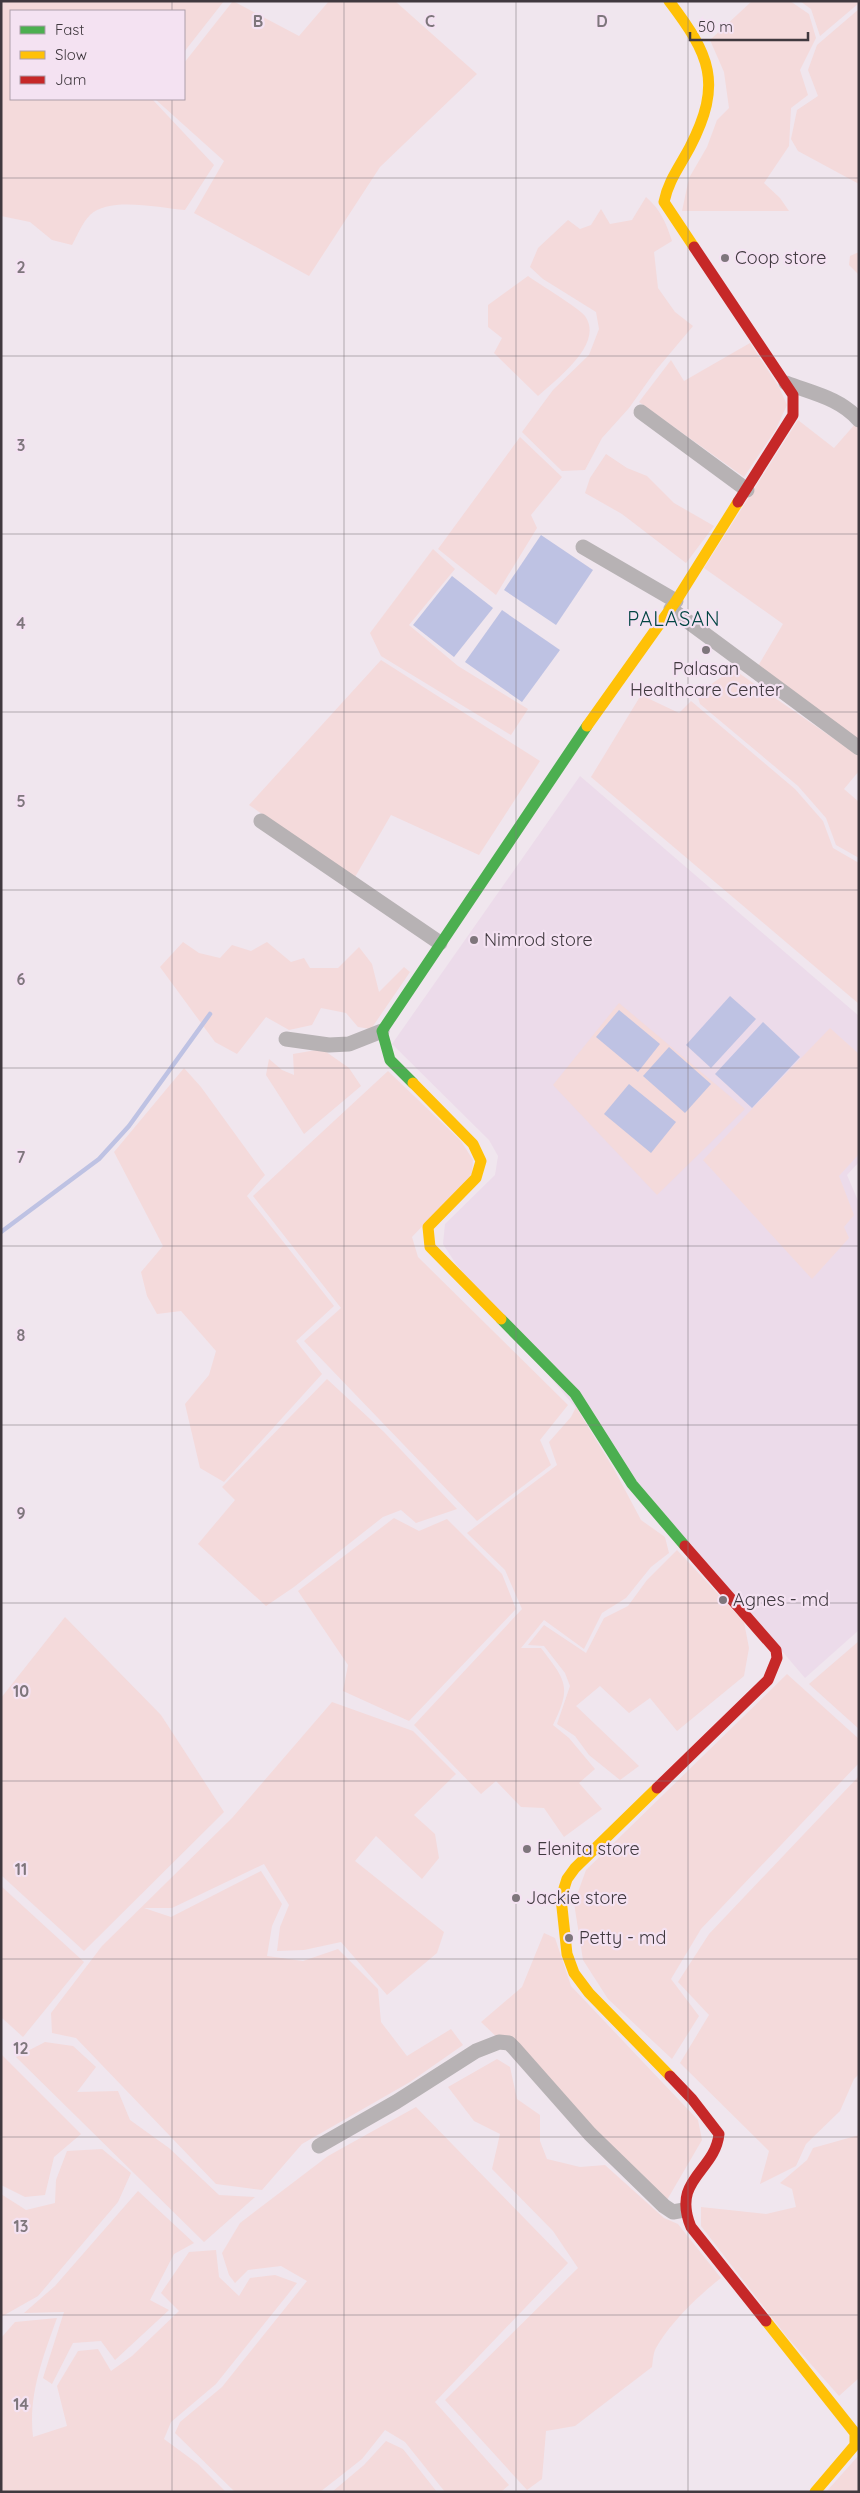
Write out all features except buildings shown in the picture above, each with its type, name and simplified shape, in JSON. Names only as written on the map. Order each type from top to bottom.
[{"type":"street","points":[[286,1039],[329,1045],[349,1044],[382,1030],[562,761],[674,605],[794,415],[793,396],[786,383],[664,202],[666,187],[690,146],[710,99],[711,76],[704,53],[688,25],[668,1]]},
{"type":"street","points":[[786,383],[832,399],[849,408],[859,420]]},
{"type":"street","points":[[641,412],[747,490]]},
{"type":"street","points":[[584,547],[674,605],[859,748]]},
{"type":"street","points":[[261,821],[440,943]]},
{"type":"street","points":[[382,1030],[390,1060],[472,1144],[481,1161],[476,1178],[428,1227],[430,1247],[575,1394],[632,1484],[776,1650],[777,1658],[768,1680],[575,1868],[567,1879],[561,1898],[567,1954],[574,1973],[589,1993],[692,2099],[719,2134],[716,2145],[687,2190],[684,2210],[691,2227],[855,2433],[855,2445],[815,2492]]},
{"type":"street","points":[[319,2146],[396,2102],[476,2051],[495,2043],[503,2042],[514,2048],[590,2134],[664,2206],[673,2212],[684,2210]]},
{"type":"shaded area","points":[[1,1],[224,1],[185,51],[185,10],[10,10],[10,100],[153,100],[214,165],[185,210],[135,205],[109,206],[99,209],[87,218],[72,245],[52,240],[30,222],[1,216]]},
{"type":"shaded area","points":[[233,1],[299,36],[329,1],[395,1],[477,74],[380,167],[309,276],[194,213],[224,161],[156,100],[185,100],[185,62]]},
{"type":"shaded area","points":[[752,1],[790,1],[809,14],[816,38],[800,70],[808,95],[791,108],[789,146],[764,183],[780,198],[789,211],[682,211],[689,178],[707,147],[717,120],[729,108],[724,72],[710,40]]},
{"type":"shaded area","points":[[800,1],[859,1],[859,3],[820,36],[811,9]]},
{"type":"shaded area","points":[[859,9],[859,184],[798,151],[791,139],[797,110],[818,96],[808,70],[817,45]]},
{"type":"shaded area","points":[[646,197],[656,207],[662,217],[672,241],[654,252],[658,288],[675,312],[693,326],[656,370],[629,408],[602,438],[585,470],[562,471],[522,432],[553,390],[589,355],[599,329],[596,312],[543,279],[530,267],[538,248],[568,220],[580,229],[591,225],[601,209],[610,224],[632,220]]},
{"type":"shaded area","points":[[859,252],[859,275],[849,265],[850,256]]},
{"type":"shaded area","points":[[528,276],[581,312],[585,316],[589,327],[588,338],[575,360],[566,371],[538,396],[494,353],[502,338],[488,327],[488,305]]},
{"type":"shaded area","points":[[750,343],[779,387],[787,405],[776,429],[744,477],[639,402],[671,360],[684,381]]},
{"type":"shaded area","points":[[798,420],[834,448],[856,423],[859,426],[859,740],[758,666],[783,624],[704,568]]},
{"type":"shaded area","points":[[520,437],[562,477],[531,515],[537,528],[496,595],[438,549]]},
{"type":"shaded area","points":[[606,454],[627,468],[647,476],[674,503],[714,526],[686,563],[622,514],[585,493],[590,478]]},
{"type":"shaded area","points":[[433,549],[455,569],[409,625],[458,666],[528,709],[511,735],[381,656],[370,633]]},
{"type":"shaded area","points":[[381,660],[540,761],[479,855],[391,815],[355,877],[249,805]]},
{"type":"shaded area","points":[[733,669],[859,756],[859,771],[844,789],[859,802],[859,858],[836,845],[826,818],[798,786],[700,704],[697,694]]},
{"type":"shaded area","points":[[641,695],[679,713],[691,701],[795,789],[823,821],[833,848],[859,863],[859,1004],[591,777]]},
{"type":"shaded area","points":[[580,776],[859,1016],[859,1162],[847,1175],[859,1203],[859,1630],[805,1678],[650,1497],[456,1264],[443,1244],[445,1224],[495,1175],[498,1156],[489,1140],[392,1044]]},
{"type":"shaded area","points":[[183,942],[199,953],[220,958],[232,945],[251,951],[267,942],[291,962],[304,958],[310,968],[338,968],[359,947],[372,964],[379,992],[404,967],[410,972],[371,1029],[358,1027],[346,1013],[321,1008],[312,1025],[289,1030],[266,1017],[237,1054],[215,1042],[160,967]]},
{"type":"shaded area","points":[[619,1003],[745,1109],[657,1195],[553,1085]]},
{"type":"shaded area","points":[[830,1028],[859,1054],[859,1154],[839,1176],[854,1215],[844,1227],[849,1238],[812,1279],[703,1160]]},
{"type":"shaded area","points":[[322,1049],[349,1068],[361,1086],[304,1134],[266,1075],[269,1059],[282,1070],[294,1075],[293,1054]]},
{"type":"shaded area","points":[[184,1068],[201,1087],[265,1175],[247,1196],[334,1306],[296,1341],[322,1374],[224,1482],[200,1468],[185,1404],[209,1375],[216,1351],[181,1311],[157,1314],[147,1296],[141,1272],[163,1246],[114,1152]]},
{"type":"shaded area","points":[[388,1071],[461,1141],[473,1160],[472,1174],[412,1237],[418,1257],[568,1405],[540,1440],[551,1465],[477,1521],[304,1341],[341,1308],[253,1196]]},
{"type":"shaded area","points":[[327,1379],[384,1432],[457,1509],[416,1523],[401,1510],[383,1517],[294,1587],[266,1606],[198,1544],[235,1500],[222,1487]]},
{"type":"shaded area","points":[[576,1407],[615,1471],[641,1520],[665,1537],[669,1553],[651,1567],[626,1598],[602,1613],[584,1649],[544,1620],[521,1648],[541,1648],[556,1668],[564,1684],[564,1692],[563,1701],[553,1725],[569,1738],[595,1769],[579,1783],[602,1809],[564,1837],[544,1808],[521,1807],[496,1781],[481,1794],[414,1725],[522,1609],[505,1570],[467,1533],[557,1465],[549,1442],[571,1417]]},
{"type":"shaded area","points":[[394,1518],[419,1531],[447,1519],[502,1574],[516,1609],[409,1721],[343,1691],[348,1665],[298,1591]]},
{"type":"shaded area","points":[[677,1550],[744,1622],[749,1648],[744,1676],[677,1731],[650,1698],[629,1713],[600,1686],[576,1706],[639,1766],[620,1780],[589,1755],[575,1736],[557,1724],[570,1686],[565,1673],[544,1646],[528,1645],[544,1625],[586,1653],[604,1618],[628,1606],[647,1580]]},
{"type":"shaded area","points":[[65,1617],[161,1715],[224,1812],[84,1951],[1,1875],[1,1698]]},
{"type":"shaded area","points":[[859,1641],[859,1729],[809,1684]]},
{"type":"shaded area","points":[[787,1674],[859,1739],[859,1763],[701,1929],[671,1979],[699,2016],[672,2059],[608,1999],[583,1960],[574,1903],[586,1870]]},
{"type":"shaded area","points":[[332,1702],[413,1731],[456,1774],[414,1815],[435,1834],[439,1858],[422,1879],[376,1836],[355,1861],[444,1932],[437,1953],[387,1995],[341,1942],[304,1950],[277,1951],[280,1927],[289,1905],[264,1864],[172,1908],[144,1908],[171,1917],[261,1871],[282,1904],[272,1926],[267,1956],[303,1961],[338,1949],[378,1989],[381,2022],[407,2056],[451,2029],[463,2045],[410,2082],[302,2144],[262,2190],[216,2184],[76,2038],[52,2033],[51,2013],[102,1946],[232,1818]]},
{"type":"shaded area","points":[[859,1776],[859,2074],[854,2079],[840,2111],[806,2144],[796,2166],[760,2184],[769,2151],[680,2063],[709,2015],[678,1982],[709,1934]]},
{"type":"shaded area","points":[[1,1886],[84,1962],[23,2037],[1,2017]]},
{"type":"shaded area","points":[[544,1933],[555,1938],[571,1986],[698,2120],[702,2140],[667,2200],[481,2022],[522,1987]]},
{"type":"shaded area","points":[[45,2042],[73,2046],[96,2067],[77,2092],[118,2091],[130,2120],[169,2148],[219,2195],[255,2197],[204,2242],[16,2057]]},
{"type":"shaded area","points":[[2,2055],[81,2134],[54,2157],[45,2195],[25,2197],[1,2185]]},
{"type":"shaded area","points":[[497,2059],[510,2067],[517,2099],[540,2115],[540,2141],[547,2159],[580,2167],[605,2165],[664,2218],[678,2224],[721,2278],[694,2301],[669,2329],[655,2350],[652,2367],[575,2426],[546,2431],[542,2479],[527,2490],[445,2400],[578,2268],[553,2231],[492,2169],[500,2134],[474,2121],[448,2087]]},
{"type":"shaded area","points":[[416,2107],[568,2263],[435,2402],[509,2485],[501,2492],[445,2492],[405,2442],[385,2430],[362,2459],[320,2492],[235,2492],[175,2433],[180,2422],[222,2387],[307,2281],[281,2266],[248,2270],[235,2283],[229,2275],[222,2253],[240,2223],[328,2156]]},
{"type":"shaded area","points":[[859,2135],[859,2378],[839,2396],[787,2337],[701,2226],[701,2207],[766,2214],[796,2207],[792,2189],[780,2183],[807,2160],[813,2148]]},
{"type":"shaded area","points":[[102,2149],[131,2173],[118,2202],[38,2296],[1,2317],[1,2194],[26,2210],[55,2203],[56,2180],[67,2151]]},
{"type":"shaded area","points":[[138,2191],[194,2243],[174,2254],[150,2300],[169,2310],[115,2360],[101,2341],[73,2343],[52,2384],[43,2378],[64,2312],[24,2313],[55,2286]]},
{"type":"shaded area","points":[[216,2250],[219,2277],[239,2296],[250,2278],[275,2275],[297,2283],[216,2384],[171,2422],[164,2439],[198,2464],[226,2492],[1,2492],[1,2338],[15,2322],[57,2318],[38,2376],[33,2406],[33,2437],[67,2426],[57,2386],[78,2351],[98,2349],[111,2371],[132,2356],[179,2311],[161,2293],[189,2252]]},
{"type":"shaded area","points":[[386,2441],[403,2449],[437,2492],[332,2492],[364,2465]]},
{"type":"shaded area","points":[[859,2455],[859,2492],[826,2492]]},
{"type":"water","points":[[541,535],[593,570],[556,625],[504,590]]},
{"type":"water","points":[[452,576],[493,608],[454,657],[413,625]]},
{"type":"water","points":[[502,610],[560,650],[522,702],[465,662]]},
{"type":"water","points":[[730,996],[756,1019],[711,1068],[686,1045]]},
{"type":"water","points":[[619,1010],[660,1044],[638,1072],[596,1037]]},
{"type":"water","points":[[763,1022],[800,1057],[752,1108],[715,1074]]},
{"type":"water","points":[[669,1047],[711,1084],[685,1113],[643,1076]]},
{"type":"water","points":[[629,1084],[676,1122],[651,1153],[604,1114]]},
{"type":"waterway","points":[[1,1232],[99,1159],[129,1126],[210,1014]]},
{"type":"traffic: fast","points":[[413,1083],[390,1060],[382,1031],[587,726]]},
{"type":"traffic: fast","points":[[501,1319],[575,1394],[632,1484],[685,1546]]},
{"type":"traffic: slow","points":[[669,1],[683,20],[702,54],[707,70],[709,87],[700,125],[671,180],[664,202],[694,247]]},
{"type":"traffic: slow","points":[[587,726],[676,601],[738,502]]},
{"type":"traffic: slow","points":[[413,1083],[473,1144],[481,1161],[476,1178],[428,1227],[430,1247],[501,1319]]},
{"type":"traffic: slow","points":[[657,1788],[575,1868],[567,1879],[561,1898],[567,1954],[574,1973],[589,1993],[670,2076]]},
{"type":"traffic: slow","points":[[766,2321],[855,2433],[855,2445],[815,2492]]},
{"type":"traffic: jam","points":[[694,247],[793,395],[793,415],[738,502]]},
{"type":"traffic: jam","points":[[657,1788],[768,1680],[777,1658],[776,1650],[685,1546]]},
{"type":"traffic: jam","points":[[670,2076],[692,2099],[719,2134],[716,2147],[690,2186],[686,2198],[686,2211],[691,2227],[766,2321]]},
{"type":"place","name":"Coop store","points":[[725,258]]},
{"type":"place","name":"Palasan Healthcare Center","points":[[706,650]]},
{"type":"place","name":"Nimrod store","points":[[474,940]]},
{"type":"place","name":"Agnes - md","points":[[723,1600]]},
{"type":"place","name":"Elenita store","points":[[527,1849]]},
{"type":"place","name":"Jackie store","points":[[516,1898]]},
{"type":"place","name":"Petty - md","points":[[569,1938]]},
{"type":"district","name":"PALASAN","points":[[674,619]]}]
